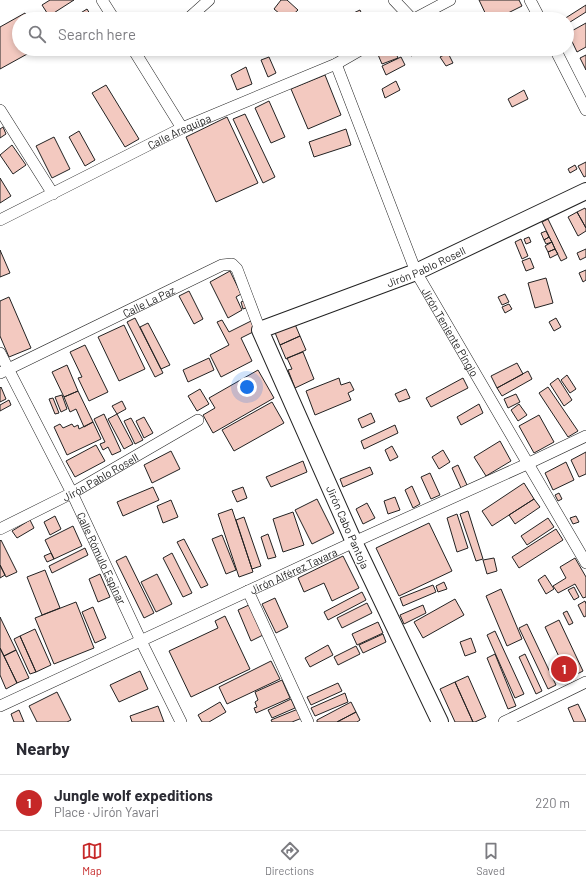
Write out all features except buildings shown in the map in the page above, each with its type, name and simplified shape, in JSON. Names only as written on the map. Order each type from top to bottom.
[{"type":"street","points":[[102,0],[110,12]]},
{"type":"street","points":[[196,12],[209,0]]},
{"type":"street","points":[[394,0],[406,12]]},
{"type":"street","points":[[427,12],[450,0]]},
{"type":"street","points":[[530,0],[536,12]]},
{"type":"street","points":[[137,56],[182,128]]},
{"type":"street","name":"Calle Arequipa","points":[[0,220],[182,128],[336,64],[350,56]]},
{"type":"street","points":[[559,56],[586,110]]},
{"type":"street","name":"Jirón Teniente Pinglo","points":[[336,64],[416,272],[586,563]]},
{"type":"street","points":[[0,110],[53,194]]},
{"type":"street","name":"Jirón Pablo Rosell","points":[[260,330],[416,272],[586,191]]},
{"type":"street","name":"Calle La Paz","points":[[4,371],[222,265],[232,264],[237,269],[260,330]]},
{"type":"street","name":"Jirón Cabo Pantoja","points":[[260,330],[354,542],[440,722]]},
{"type":"street","name":"Calle Rómulo Espinar","points":[[0,353],[4,371],[72,493],[141,641],[181,722]]},
{"type":"street","name":"Jirón Pablo Rosell","points":[[0,529],[72,493],[198,420]]},
{"type":"street","name":"Jirón Alférez Tavara","points":[[0,706],[586,436]]},
{"type":"street","points":[[248,591],[308,722]]},
{"type":"street","points":[[504,722],[586,682]]},
{"type":"place","name":"Jungle wolf expeditions","points":[[564,669]]}]
